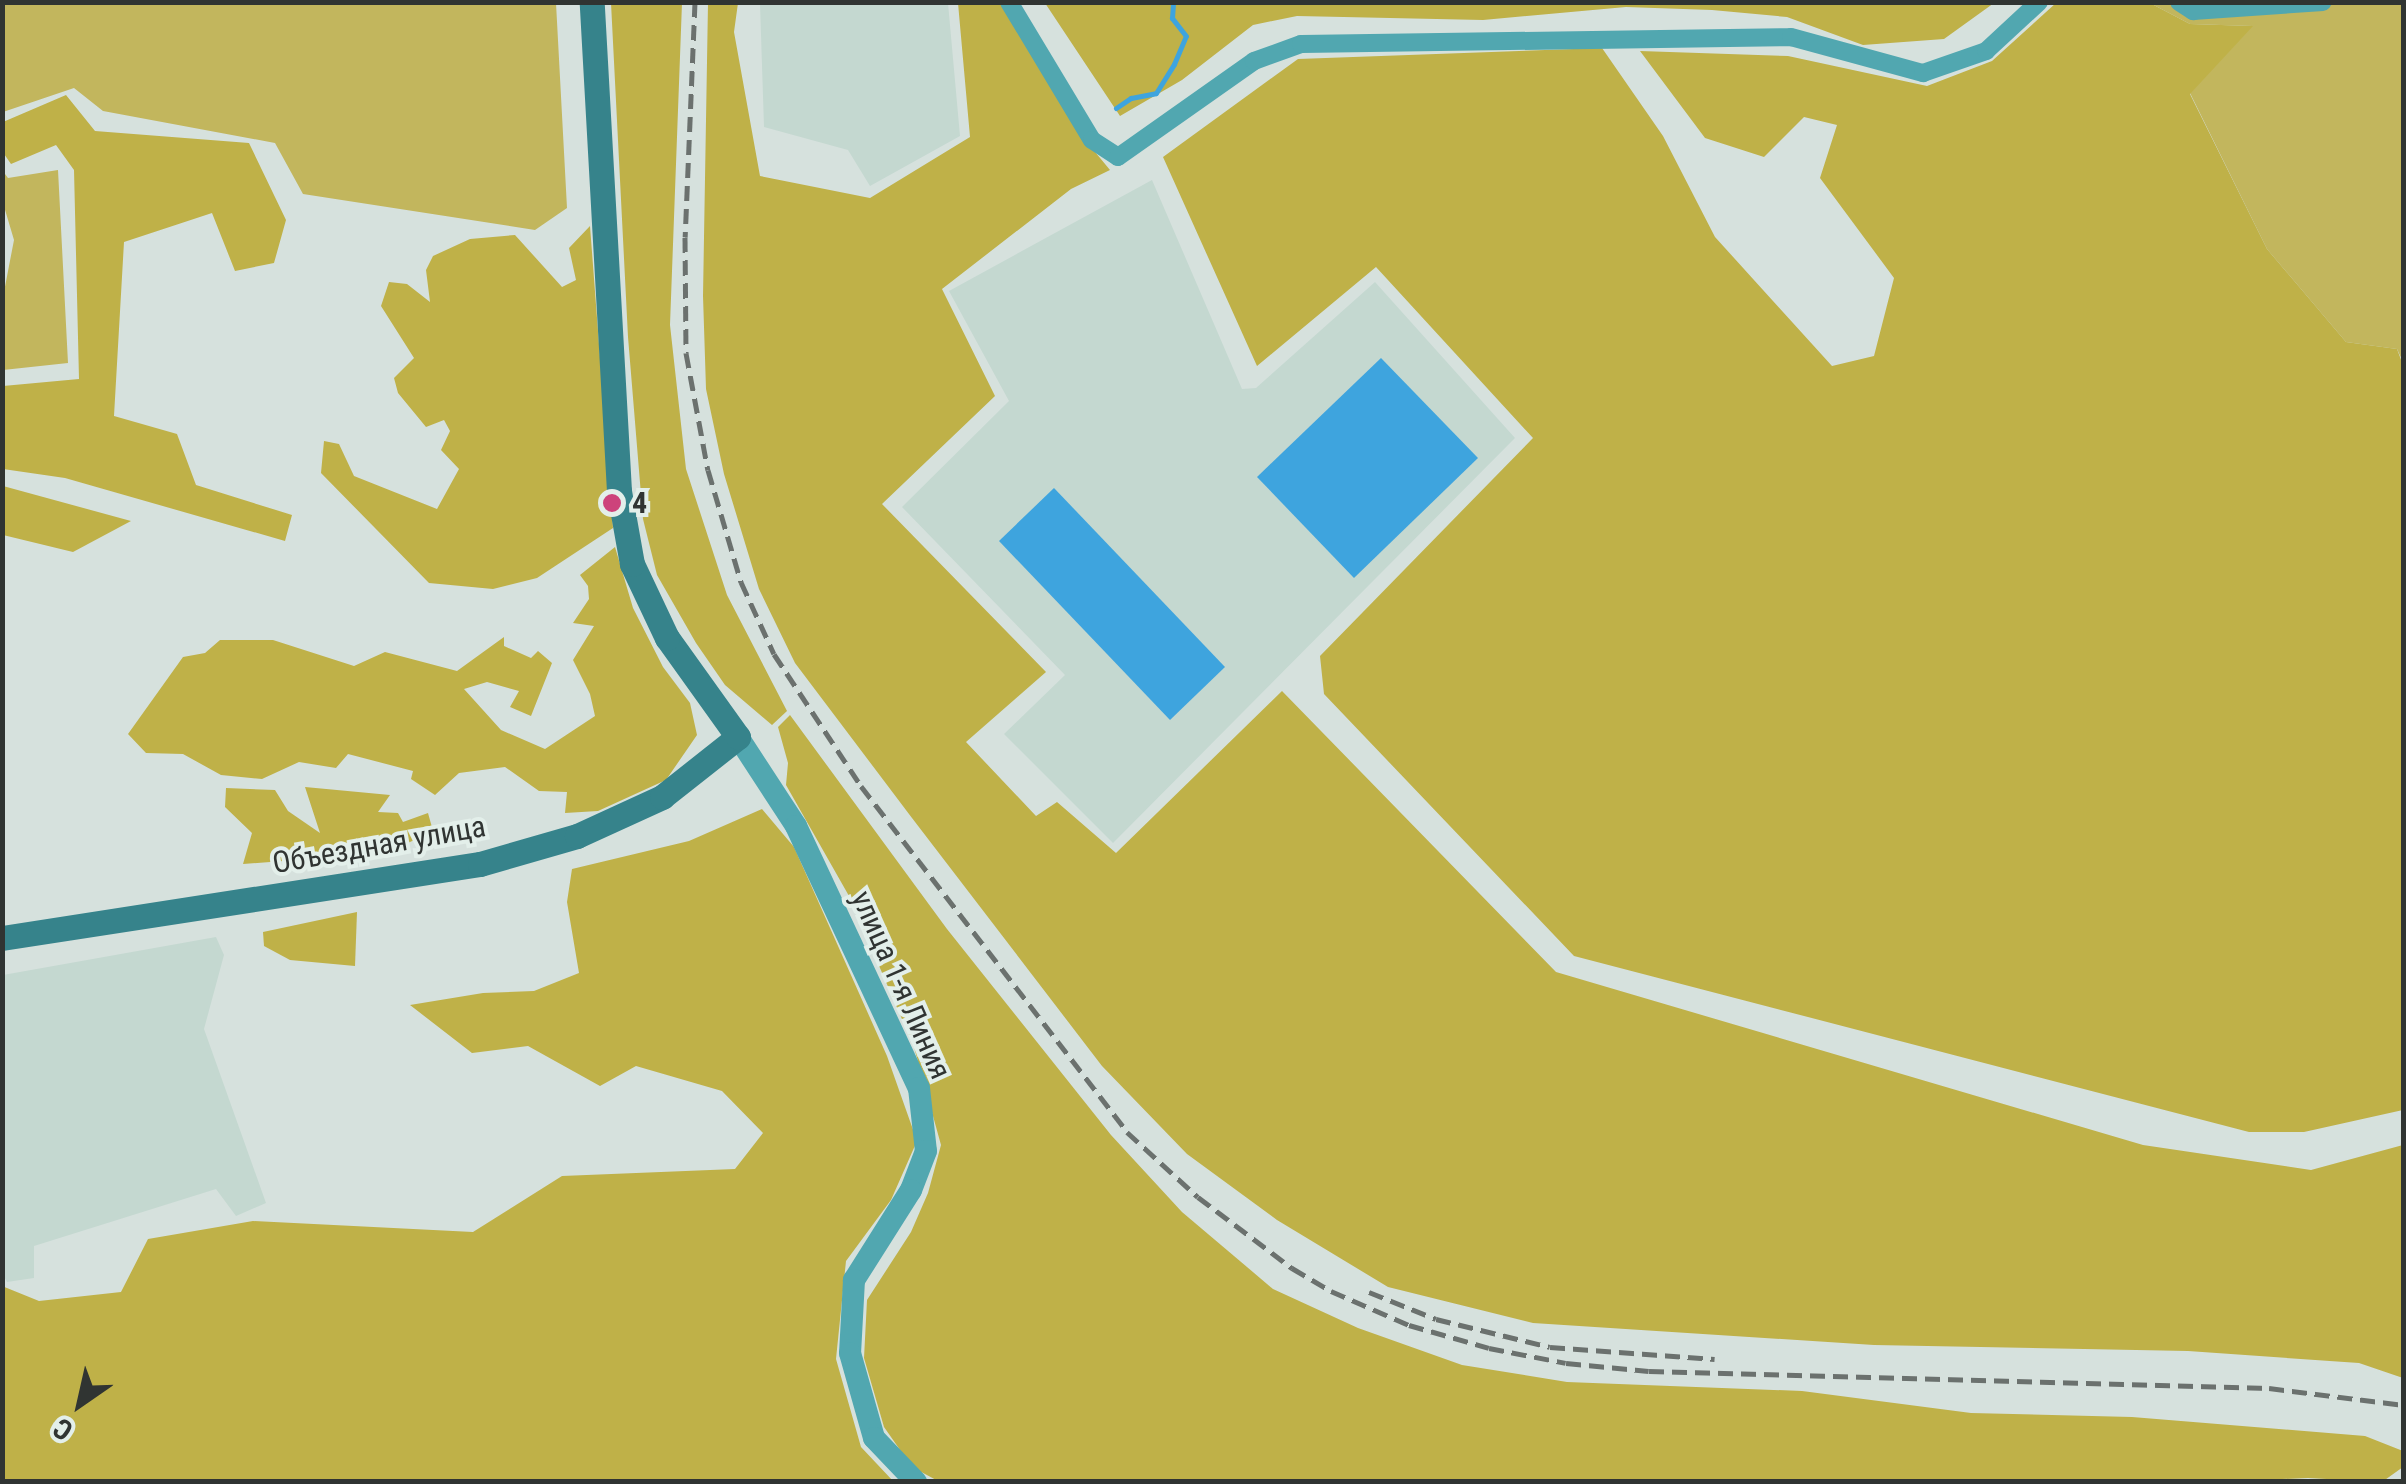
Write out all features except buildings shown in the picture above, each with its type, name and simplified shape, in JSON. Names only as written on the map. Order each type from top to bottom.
[{"type":"main road","points":[[592,2],[619,491],[632,564],[667,638],[738,738]]},
{"type":"main road","name":"Объездная улица","points":[[2,938],[480,864],[578,836],[662,797],[738,738]]},
{"type":"street","points":[[1009,2],[1092,140],[1118,156],[1254,61],[1302,44],[1792,38],[1923,74],[1986,50],[2039,2]]},
{"type":"street","points":[[2179,2],[2193,11],[2324,2]]},
{"type":"street","name":"улица 1-я Линия","points":[[738,738],[796,826],[919,1088],[926,1150],[911,1190],[854,1280],[850,1353],[874,1438],[916,1482]]},
{"type":"shaded area","points":[[2,3],[556,3],[567,208],[535,230],[303,194],[275,143],[103,111],[74,88],[3,112]]},
{"type":"shaded area","points":[[611,3],[682,3],[670,325],[686,469],[727,595],[787,711],[772,725],[725,685],[696,643],[657,575],[643,519],[628,337]]},
{"type":"shaded area","points":[[708,3],[738,3],[734,32],[760,176],[870,198],[970,137],[958,3],[1002,3],[1076,129],[1110,170],[1071,189],[942,289],[995,396],[882,504],[1046,672],[966,742],[1036,816],[1057,802],[1116,853],[1282,691],[1556,972],[2143,1145],[2311,1170],[2403,1145],[2403,1378],[2359,1363],[2188,1351],[1874,1345],[1533,1323],[1388,1287],[1277,1220],[1187,1154],[1102,1066],[912,818],[795,663],[759,589],[724,474],[706,389],[703,296]]},
{"type":"shaded area","points":[[948,3],[960,136],[870,186],[848,150],[764,127],[760,4]]},
{"type":"shaded area","points":[[1045,3],[1994,3],[1944,39],[1863,45],[1787,17],[1712,10],[1626,7],[1483,20],[1297,16],[1253,25],[1182,80],[1120,116]]},
{"type":"shaded area","points":[[2056,3],[2150,3],[2190,24],[2253,26],[2190,94],[2267,249],[2346,342],[2397,349],[2403,365],[2403,1110],[2304,1132],[2249,1132],[1574,956],[1324,694],[1320,656],[1533,438],[1376,267],[1257,366],[1163,157],[1298,59],[1602,48],[1663,136],[1715,237],[1832,366],[1874,356],[1894,278],[1820,178],[1837,125],[1804,117],[1764,157],[1705,138],[1640,51],[1788,56],[1927,86],[1992,61]]},
{"type":"shaded area","points":[[2150,3],[2403,3],[2403,362],[2397,349],[2346,342],[2267,249],[2190,93],[2252,26],[2190,24]]},
{"type":"shaded area","points":[[66,95],[95,131],[249,143],[286,220],[274,263],[235,271],[212,213],[124,242],[114,416],[177,434],[196,485],[292,515],[285,541],[65,478],[3,469],[3,386],[79,379],[74,170],[56,145],[11,164],[2,151],[3,122]]},
{"type":"shaded area","points":[[2,170],[8,178],[58,170],[68,363],[3,370],[3,297],[14,240],[3,203]]},
{"type":"shaded area","points":[[1152,180],[1242,389],[1256,388],[1375,282],[1515,438],[1113,843],[1004,734],[1065,675],[902,507],[1009,401],[949,291]]},
{"type":"shaded area","points":[[590,226],[613,528],[537,578],[493,589],[429,583],[321,473],[324,441],[339,444],[354,476],[437,509],[459,469],[441,450],[450,431],[444,420],[426,427],[398,393],[394,378],[414,358],[381,306],[389,282],[407,284],[430,302],[426,270],[433,256],[470,239],[515,235],[562,287],[576,280],[569,248]]},
{"type":"shaded area","points":[[3,486],[131,521],[73,552],[3,535]]},
{"type":"shaded area","points":[[615,547],[633,608],[663,667],[690,703],[697,735],[666,780],[598,811],[565,813],[567,792],[539,791],[505,767],[459,773],[435,795],[411,779],[413,771],[348,754],[336,768],[299,762],[262,779],[221,775],[183,754],[146,753],[128,734],[183,657],[205,653],[220,640],[273,640],[354,666],[385,652],[457,671],[504,637],[504,646],[531,658],[538,651],[552,663],[531,716],[510,707],[519,691],[487,682],[464,689],[501,730],[545,749],[595,716],[590,694],[573,660],[594,626],[573,623],[589,599],[588,586],[580,575]]},
{"type":"shaded area","points":[[790,715],[947,929],[1111,1135],[1182,1212],[1273,1289],[1358,1328],[1462,1365],[1567,1382],[1802,1391],[1971,1413],[2132,1417],[2365,1436],[2403,1451],[2403,1467],[2382,1482],[2308,1478],[2214,1482],[938,1481],[912,1467],[884,1427],[864,1358],[867,1300],[911,1232],[928,1193],[941,1145],[914,1047],[849,896],[786,785],[788,763],[778,727]]},
{"type":"shaded area","points":[[305,787],[390,795],[378,812],[398,813],[403,822],[428,813],[433,831],[387,853],[243,864],[252,833],[225,807],[226,788],[275,790],[288,811],[320,833]]},
{"type":"shaded area","points":[[762,809],[794,847],[887,1056],[917,1141],[891,1200],[846,1261],[836,1359],[861,1447],[893,1481],[3,1481],[2,1286],[39,1301],[121,1292],[148,1239],[253,1221],[473,1232],[562,1176],[735,1169],[763,1133],[722,1091],[636,1066],[600,1086],[528,1046],[472,1053],[410,1005],[483,993],[534,991],[579,973],[567,902],[572,869],[689,841]]},
{"type":"shaded area","points":[[357,912],[355,966],[290,960],[264,946],[263,932]]},
{"type":"shaded area","points":[[216,937],[224,955],[204,1029],[266,1203],[236,1216],[216,1189],[34,1246],[34,1278],[7,1282],[2,1273],[3,975]]},
{"type":"water","points":[[1381,358],[1478,458],[1354,578],[1257,477]]},
{"type":"water","points":[[1054,488],[1225,667],[1170,720],[999,541]]},
{"type":"waterway","points":[[1116,108],[1131,98],[1156,93],[1174,64],[1186,36],[1172,18],[1173,2]]},
{"type":"railway","points":[[695,2],[685,237],[686,353],[708,470],[741,582],[774,654],[861,786],[1127,1132],[1198,1197],[1292,1268],[1331,1291],[1409,1325],[1489,1348],[1566,1363],[1649,1371],[2269,1388],[2404,1405]]},
{"type":"railway","points":[[1369,1292],[1436,1319],[1550,1347],[1715,1359]]},
{"type":"place","name":"4","points":[[612,503]]}]
